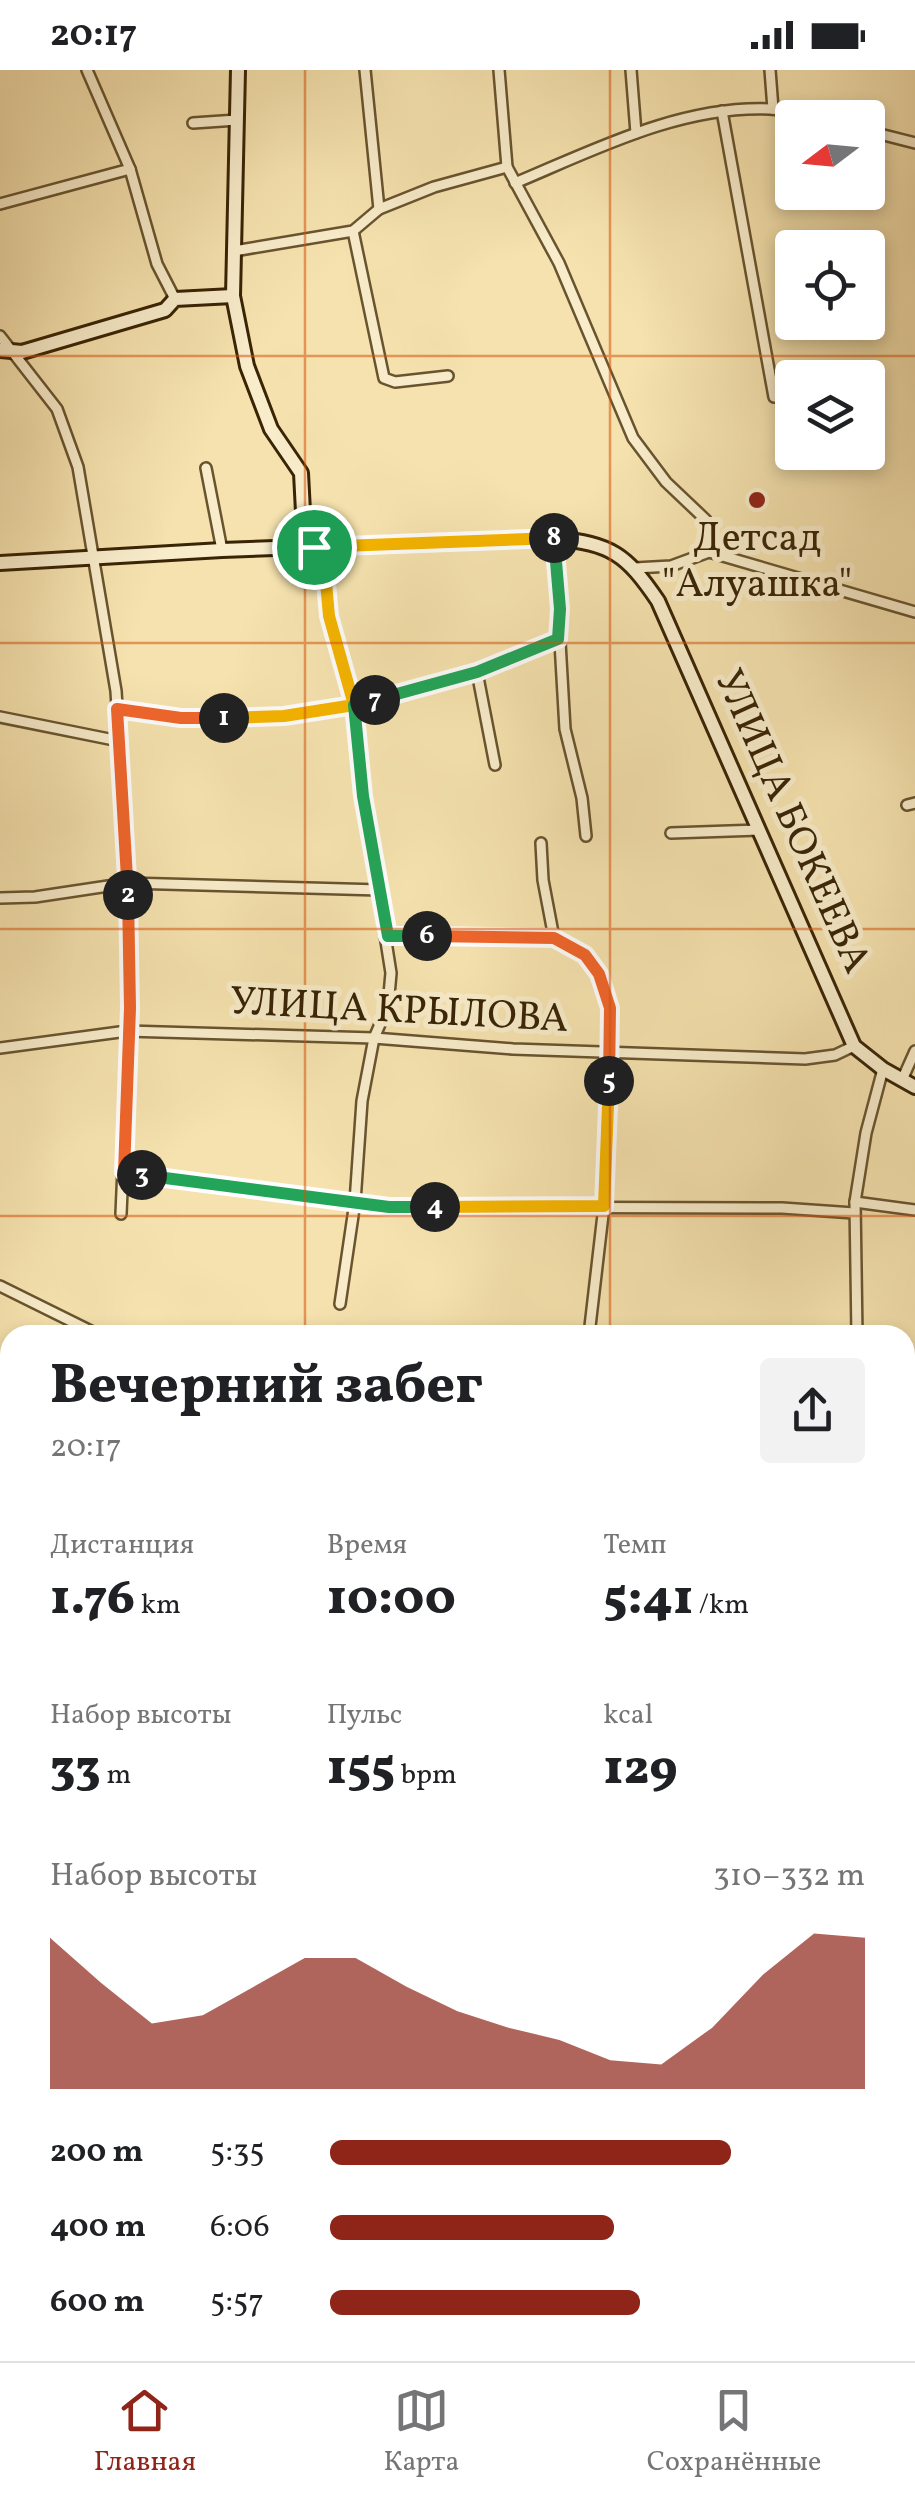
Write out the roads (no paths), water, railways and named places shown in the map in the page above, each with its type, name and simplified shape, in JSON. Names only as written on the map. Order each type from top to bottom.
[{"type":"main road","points":[[238,70],[233,296],[253,381],[272,429],[301,473],[304,531],[314,547]]},
{"type":"main road","points":[[2,345],[22,352],[165,310],[175,299],[233,296]]},
{"type":"main road","points":[[288,548],[304,531]]},
{"type":"main road","points":[[0,563],[554,538],[584,541],[611,550],[635,568]]},
{"type":"main road","name":"УЛИЦА БОКЕЕВА","points":[[635,568],[658,601],[854,1046],[908,1084]]},
{"type":"street","points":[[87,70],[130,169],[157,264],[175,299]]},
{"type":"street","points":[[365,70],[379,209]]},
{"type":"street","points":[[499,70],[508,167],[514,183],[560,263],[633,438],[666,482],[706,520],[712,536],[709,552]]},
{"type":"street","points":[[631,70],[636,133]]},
{"type":"street","points":[[514,183],[636,133],[722,111],[773,109],[770,70]]},
{"type":"street","points":[[722,111],[774,397]]},
{"type":"street","points":[[193,123],[237,120]]},
{"type":"street","points":[[885,136],[915,142]]},
{"type":"street","points":[[234,251],[353,231],[379,209],[434,187],[508,167]]},
{"type":"street","points":[[0,204],[130,169]]},
{"type":"street","points":[[353,231],[384,378],[395,382],[448,376]]},
{"type":"street","points":[[2,345],[30,372],[57,409],[78,467],[117,709],[128,883],[121,1214]]},
{"type":"street","points":[[206,468],[222,550]]},
{"type":"street","points":[[554,538],[565,729],[582,798],[586,836]]},
{"type":"street","points":[[314,547],[324,561],[329,616],[354,705],[363,796],[391,973],[388,1006],[374,1038],[362,1101],[355,1202],[340,1304]]},
{"type":"street","points":[[635,568],[672,566],[709,552],[915,612]]},
{"type":"street","points":[[117,709],[181,718],[215,718],[284,716],[354,705],[477,672],[558,639]]},
{"type":"street","points":[[477,672],[494,765]]},
{"type":"street","points":[[0,716],[119,740]]},
{"type":"street","points":[[672,833],[758,830]]},
{"type":"street","points":[[541,842],[543,880],[554,938]]},
{"type":"street","points":[[0,898],[35,897],[128,883],[380,890]]},
{"type":"street","points":[[388,936],[554,938],[585,955],[599,974],[610,1008],[611,1051],[604,1206],[590,1325]]},
{"type":"street","name":"УЛИЦА КРЫЛОВА","points":[[0,1048],[127,1031],[374,1038],[514,1049],[805,1059],[854,1046]]},
{"type":"street","points":[[908,1084],[915,1051]]},
{"type":"street","points":[[857,1325],[855,1207],[866,1134],[883,1069]]},
{"type":"street","points":[[124,1172],[389,1207],[915,1210]]},
{"type":"street","points":[[0,1286],[79,1325]]},
{"type":"place","name":"Детсад \"Алуашка\"","points":[[757,500]]}]
